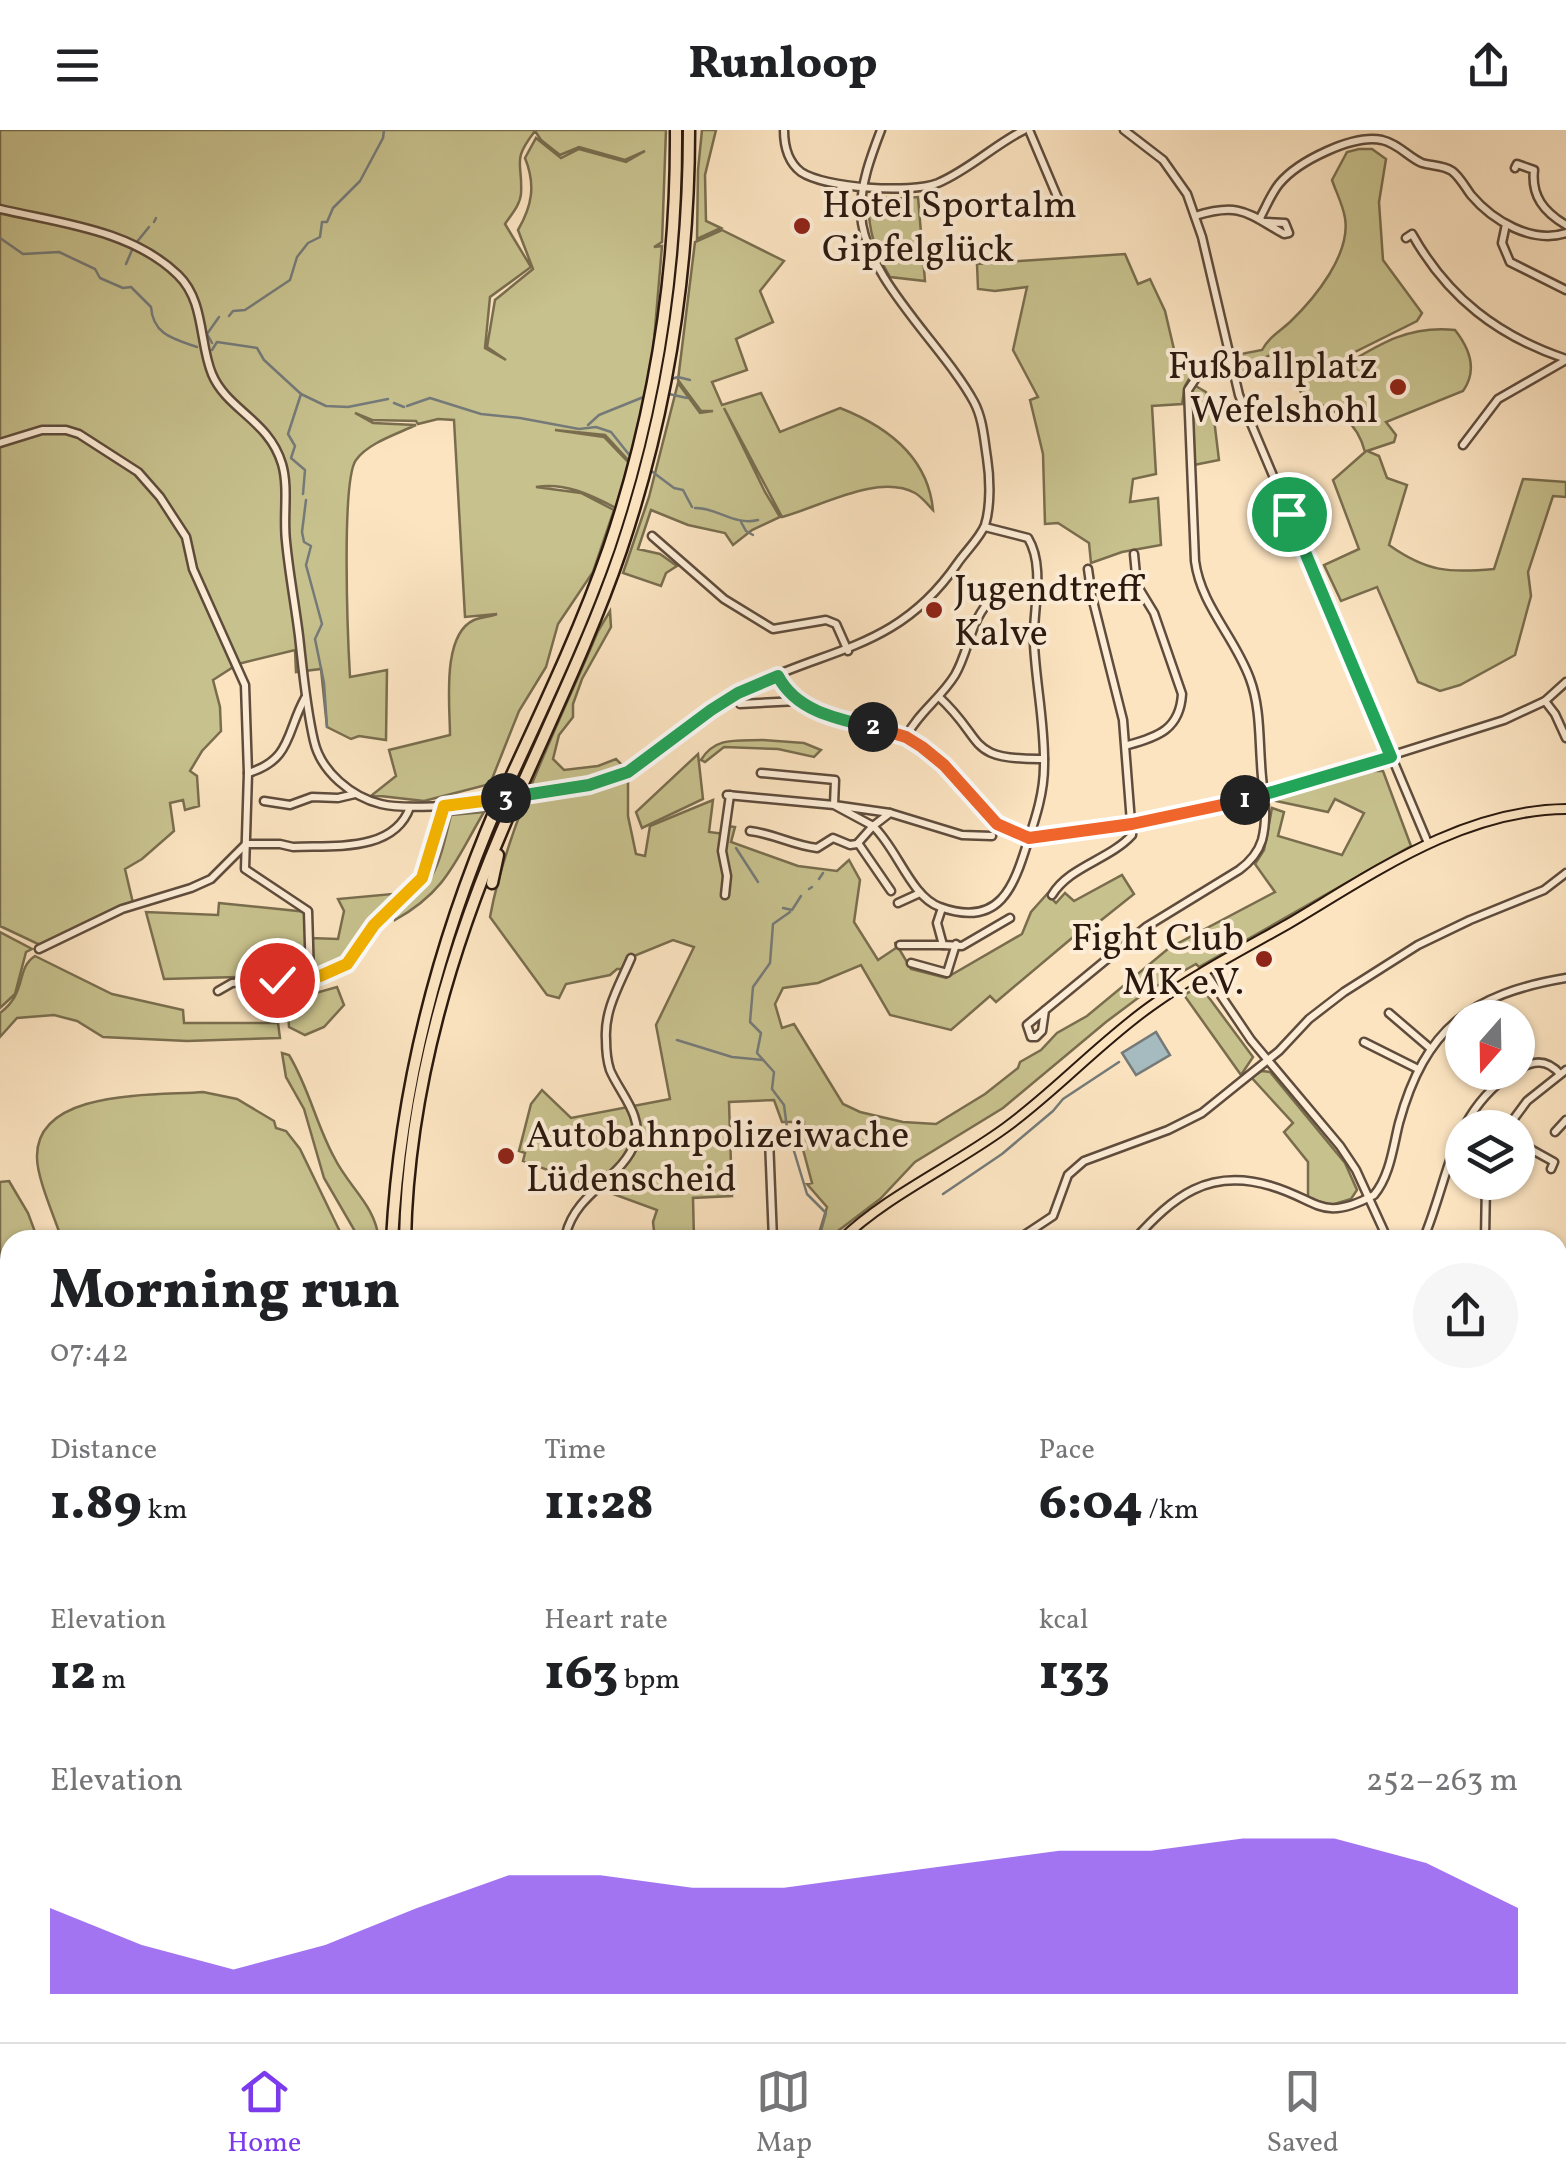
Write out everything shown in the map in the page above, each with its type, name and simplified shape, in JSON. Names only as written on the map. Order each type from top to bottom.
[{"type":"highway","points":[[676,130],[680,228]]},
{"type":"highway","points":[[465,872],[620,554],[659,421],[676,331],[689,130]]},
{"type":"highway","points":[[407,1230],[413,1150],[430,1051],[465,929],[590,612]]},
{"type":"highway","points":[[393,1230],[397,1168],[420,1042],[448,942],[492,818]]},
{"type":"highway","points":[[492,883],[505,823]]},
{"type":"main road","points":[[853,1230],[1008,1126],[1152,1005],[1374,871],[1428,844],[1525,812],[1566,809]]},
{"type":"street","points":[[784,130],[788,154],[803,173],[863,186],[906,190],[937,183],[1027,130],[1065,215]]},
{"type":"street","points":[[0,209],[94,230],[124,241],[176,273],[190,290],[210,371],[225,394],[258,423],[282,462],[288,567],[314,745],[320,758],[340,782],[379,804],[444,806],[589,785],[628,772],[738,693],[848,650],[898,624],[931,598],[985,526],[989,466],[978,410],[878,266],[862,222],[863,186],[881,130]]},
{"type":"street","points":[[1124,130],[1146,144],[1187,194],[1239,395],[1428,844]]},
{"type":"street","points":[[1195,216],[1225,209],[1263,220],[1280,182],[1326,152],[1372,139],[1393,144],[1422,162],[1451,171],[1481,206],[1506,224],[1538,234],[1566,233]]},
{"type":"street","points":[[1515,168],[1518,164],[1534,170],[1536,196],[1545,210],[1566,225]]},
{"type":"street","points":[[1506,224],[1502,243],[1510,262],[1566,290]]},
{"type":"street","points":[[1406,238],[1412,234],[1438,274],[1484,320],[1520,342],[1566,360]]},
{"type":"street","points":[[1045,1010],[1146,927],[1250,862],[1262,842],[1266,795],[1257,704],[1250,680],[1198,585],[1195,561],[1188,390],[1200,372],[1231,360]]},
{"type":"street","points":[[1464,445],[1498,399],[1566,360]]},
{"type":"street","points":[[0,443],[29,432],[72,431],[138,472],[186,537],[194,569],[245,685],[245,869],[308,911],[310,978]]},
{"type":"street","points":[[834,806],[872,826],[892,846],[920,893],[942,908],[961,912],[987,909],[998,903],[1016,881],[1042,791],[1044,759],[1034,642],[1036,597],[1031,542],[985,526]]},
{"type":"street","points":[[652,536],[724,599],[773,629],[826,620],[836,624],[848,650]]},
{"type":"street","points":[[1128,745],[1159,736],[1172,727],[1181,708],[1182,694],[1154,613],[1137,585],[1134,554]]},
{"type":"street","points":[[1052,895],[1070,875],[1104,858],[1132,834],[1128,745],[1088,569]]},
{"type":"street","points":[[906,737],[960,667],[987,604],[1001,596],[1036,597]]},
{"type":"street","points":[[778,676],[786,691],[798,701],[844,720],[906,737],[944,765],[997,824],[1029,838],[1132,824],[1266,795],[1489,725],[1545,701],[1566,682]]},
{"type":"street","points":[[248,773],[274,762],[293,732],[306,697]]},
{"type":"street","points":[[939,697],[983,749],[1003,758],[1044,759]]},
{"type":"street","points":[[740,704],[798,701]]},
{"type":"street","points":[[1545,701],[1566,738]]},
{"type":"street","points":[[761,773],[835,780],[834,806]]},
{"type":"street","points":[[264,801],[290,805],[312,797],[356,794]]},
{"type":"street","points":[[726,895],[722,851],[728,796],[890,813],[962,834],[992,836]]},
{"type":"street","points":[[218,991],[232,983],[310,978],[347,964],[374,925],[422,878],[444,806]]},
{"type":"street","points":[[39,950],[122,908],[191,888],[211,878],[246,844],[293,847],[364,843],[394,831],[405,820],[410,807]]},
{"type":"street","points":[[750,831],[774,834],[785,843],[816,848],[833,838],[850,845],[890,813]]},
{"type":"street","points":[[858,842],[891,891]]},
{"type":"street","points":[[1032,1230],[1053,1216],[1068,1174],[1078,1165],[1202,1113],[1268,1060],[1317,1012],[1383,966],[1470,920],[1544,890],[1566,873]]},
{"type":"street","points":[[898,902],[920,893]]},
{"type":"street","points":[[942,908],[938,923],[943,945]]},
{"type":"street","points":[[900,946],[962,946],[1010,918]]},
{"type":"street","points":[[911,962],[947,973],[956,944]]},
{"type":"street","points":[[567,1230],[572,1214],[626,1158],[635,1142],[635,1118],[610,1068],[605,1032],[612,1001],[631,958]]},
{"type":"street","points":[[1205,972],[1268,1060],[1332,1134],[1370,1198],[1384,1230]]},
{"type":"street","points":[[1143,1230],[1182,1194],[1216,1183],[1250,1181],[1273,1186],[1314,1206],[1330,1209],[1370,1198],[1386,1172],[1410,1084],[1431,1049],[1461,1018],[1503,992],[1566,978]]},
{"type":"street","points":[[1389,1013],[1431,1049]]},
{"type":"street","points":[[1364,1042],[1418,1069]]},
{"type":"street","points":[[1520,1110],[1563,1072],[1540,1062],[1535,1064]]},
{"type":"street","points":[[1427,1230],[1458,1133],[1493,1090]]},
{"type":"street","points":[[1554,1132],[1566,1120]]},
{"type":"street","points":[[769,1139],[773,1230]]},
{"type":"street","points":[[1535,1151],[1554,1162],[1551,1170]]},
{"type":"street","points":[[1485,1230],[1486,1200]]},
{"type":"shaded area","points":[[0,130],[666,130],[662,242],[654,247],[662,246],[652,364],[630,462],[605,435],[555,430],[604,437],[629,463],[616,508],[587,494],[567,488],[536,487],[581,493],[614,510],[593,572],[558,624],[546,667],[519,711],[490,784],[424,801],[372,795],[396,776],[389,750],[450,735],[450,672],[456,640],[474,620],[497,614],[465,617],[454,420],[418,424],[372,420],[355,413],[373,423],[416,425],[361,454],[351,474],[348,498],[350,677],[387,670],[386,740],[359,736],[351,739],[327,727],[321,669],[296,672],[295,650],[238,664],[213,680],[221,731],[190,771],[197,776],[199,806],[185,810],[183,800],[170,803],[174,831],[125,869],[133,903],[48,944],[38,944],[0,926]],"holes":[[[535,131],[560,155],[579,147],[625,160],[645,151],[626,162],[579,149],[561,158],[536,138],[525,158],[531,195],[518,230],[533,269],[495,300],[487,347],[506,360],[485,348],[490,297],[531,267],[505,224],[520,198],[523,149]]]},
{"type":"shaded area","points":[[702,130],[716,130],[705,175],[706,221],[721,228],[697,239],[698,170]]},
{"type":"shaded area","points":[[1372,149],[1386,159],[1379,202],[1383,260],[1422,313],[1417,321],[1351,354],[1340,368],[1394,338],[1438,329],[1455,330],[1465,345],[1471,367],[1463,391],[1386,422],[1396,435],[1394,442],[1367,451],[1379,456],[1387,478],[1407,485],[1389,545],[1415,561],[1439,569],[1494,569],[1523,479],[1566,482],[1566,497],[1553,496],[1528,572],[1531,596],[1515,655],[1460,685],[1440,691],[1418,682],[1377,587],[1341,601],[1324,565],[1359,549],[1333,480],[1365,452],[1356,430],[1334,411],[1303,397],[1281,349],[1239,372],[1236,355],[1262,350],[1310,301],[1329,274],[1345,232],[1344,213],[1332,180],[1347,152]]},
{"type":"shaded area","points":[[873,197],[886,198],[886,206],[892,207],[893,199],[918,197],[925,281],[890,277],[871,232],[868,203]]},
{"type":"shaded area","points":[[722,230],[784,261],[760,291],[773,322],[736,339],[747,370],[712,382],[722,405],[761,393],[780,432],[840,408],[857,415],[888,434],[914,459],[923,474],[933,510],[915,493],[884,487],[849,494],[782,517],[724,408],[780,517],[752,530],[733,545],[725,533],[688,525],[651,510],[638,549],[660,554],[677,566],[666,573],[661,586],[623,573],[649,497],[678,383],[700,413],[713,411],[701,411],[678,380],[695,242]]},
{"type":"shaded area","points":[[1125,254],[1138,284],[1150,279],[1165,311],[1177,362],[1192,374],[1182,404],[1152,406],[1156,474],[1133,479],[1130,502],[1158,498],[1161,545],[1091,563],[1089,543],[1058,523],[1045,524],[1043,454],[1030,400],[1038,397],[1013,350],[1027,287],[978,289],[977,264]]},
{"type":"shaded area","points":[[1194,385],[1206,392],[1219,460],[1194,465],[1191,396]]},
{"type":"shaded area","points":[[610,611],[611,627],[582,679],[573,717],[559,735],[553,759],[564,770],[598,766],[616,759],[628,771],[628,816],[636,854],[645,856],[650,826],[713,800],[709,832],[725,834],[726,826],[735,827],[731,842],[798,866],[837,871],[849,860],[860,880],[854,922],[878,960],[896,948],[895,942],[911,969],[946,978],[1022,934],[1031,912],[1047,894],[1056,903],[1065,893],[1074,901],[1122,875],[1134,894],[1075,941],[1072,938],[996,1002],[990,996],[951,1030],[890,1015],[861,965],[818,983],[783,988],[775,1004],[782,1028],[794,1024],[843,1104],[860,1112],[903,1122],[936,1124],[985,1094],[1018,1068],[1020,1062],[1087,1016],[1169,948],[1275,892],[1255,864],[1264,850],[1272,808],[1284,812],[1278,836],[1342,855],[1364,813],[1335,799],[1328,812],[1276,801],[1279,798],[1369,771],[1383,771],[1411,846],[1199,967],[1196,964],[1146,992],[1003,1108],[915,1162],[880,1199],[839,1230],[820,1230],[827,1207],[807,1184],[812,1183],[801,1142],[804,1122],[782,1122],[774,1100],[729,1102],[732,1196],[693,1198],[694,1230],[654,1230],[657,1210],[523,1161],[525,1153],[519,1151],[531,1104],[542,1090],[571,1118],[670,1099],[656,1025],[694,947],[673,940],[629,958],[625,969],[566,984],[559,998],[547,995],[490,917],[522,809]]},
{"type":"shaded area","points":[[720,743],[804,743],[821,750],[814,757],[778,749],[724,747],[705,762],[701,760]]},
{"type":"shaded area","points":[[698,754],[703,799],[642,828],[636,812]]},
{"type":"shaded area","points":[[484,812],[438,886],[395,920],[394,913],[419,893],[434,872],[451,815]]},
{"type":"shaded area","points":[[392,894],[393,903],[347,957],[324,970],[311,970],[310,938],[338,939],[344,911],[338,899]]},
{"type":"shaded area","points":[[219,903],[307,912],[305,975],[164,979],[146,912],[218,915]]},
{"type":"shaded area","points":[[0,932],[32,949],[26,952],[15,994],[0,1008]]},
{"type":"shaded area","points":[[35,956],[112,994],[183,1010],[184,1023],[278,1023],[280,1038],[187,1041],[103,1037],[77,1021],[54,1015],[17,1018],[0,1037],[0,1013],[14,997],[25,967]]},
{"type":"shaded area","points":[[337,987],[344,1005],[324,1027],[305,1035],[289,1027],[288,1011],[301,997]]},
{"type":"shaded area","points":[[1197,988],[1204,991],[1253,1057],[1241,1075],[1184,995]]},
{"type":"shaded area","points":[[1156,1032],[1170,1055],[1136,1075],[1122,1053]]},
{"type":"shaded area","points":[[282,1053],[289,1055],[340,1168],[377,1230],[354,1230],[324,1178],[304,1109],[286,1077]]},
{"type":"shaded area","points":[[1262,1071],[1270,1072],[1345,1163],[1357,1190],[1351,1199],[1331,1205],[1308,1198],[1308,1162],[1284,1132],[1293,1123],[1251,1077]]},
{"type":"shaded area","points":[[203,1092],[237,1099],[274,1121],[276,1128],[286,1131],[300,1149],[339,1230],[58,1230],[38,1166],[42,1135],[56,1118],[77,1107],[130,1096]]},
{"type":"shaded area","points":[[9,1181],[34,1230],[0,1230],[0,1182]]},
{"type":"waterway","points":[[229,316],[290,280],[297,257],[308,243],[320,237],[322,222],[327,222],[333,208],[360,181],[384,130]]},
{"type":"waterway","points":[[154,222],[156,218]]},
{"type":"waterway","points":[[136,243],[149,227]]},
{"type":"waterway","points":[[0,238],[23,254],[59,252],[95,269],[100,278],[123,288],[131,287],[151,307],[160,330],[197,347]]},
{"type":"waterway","points":[[126,264],[132,250]]},
{"type":"waterway","points":[[212,343],[207,334],[219,317]]},
{"type":"waterway","points":[[212,350],[217,342],[257,348],[264,360],[301,394],[326,406],[348,407],[388,399]]},
{"type":"waterway","points":[[668,380],[690,380]]},
{"type":"waterway","points":[[301,394],[288,434],[295,446],[291,458],[305,470],[303,494]]},
{"type":"waterway","points":[[669,394],[687,398]]},
{"type":"waterway","points":[[588,425],[599,415],[646,396]]},
{"type":"waterway","points":[[407,406],[430,398],[481,414],[579,429],[596,427],[611,432],[631,457]]},
{"type":"waterway","points":[[394,403],[404,407]]},
{"type":"waterway","points":[[650,470],[683,490],[692,507]]},
{"type":"waterway","points":[[306,500],[302,532],[304,542],[311,546],[306,565],[322,624],[315,639],[327,727]]},
{"type":"waterway","points":[[695,508],[741,521],[758,520]]},
{"type":"waterway","points":[[741,522],[753,535]]},
{"type":"waterway","points":[[736,848],[758,882]]},
{"type":"waterway","points":[[819,879],[823,873]]},
{"type":"waterway","points":[[783,908],[792,910],[801,896]]},
{"type":"waterway","points":[[790,912],[773,924],[770,963],[753,987],[750,1022],[761,1033],[757,1053],[774,1072],[772,1089],[784,1105],[807,1194],[826,1213],[821,1230]]},
{"type":"waterway","points":[[677,1040],[732,1057],[763,1060]]},
{"type":"waterway","points":[[943,1194],[1002,1154],[1063,1099],[1119,1062]]},
{"type":"place","name":"Hotel Sportalm Gipfelglück","points":[[802,226]]},
{"type":"place","name":"Fußballplatz Wefelshohl","points":[[1398,387]]},
{"type":"place","name":"Jugendtreff Kalve","points":[[934,610]]},
{"type":"place","name":"Fight Club MK e.V.","points":[[1264,959]]},
{"type":"place","name":"Autobahnpolizeiwache Lüdenscheid","points":[[506,1156]]},
{"type":"route","points":[[277,980],[320,976],[347,964],[374,925],[422,878],[444,806],[589,785],[628,772],[711,710],[778,676],[786,691],[806,706],[906,737],[922,747],[944,765],[997,824],[1029,838],[1132,824],[1214,807],[1391,757],[1289,514]]}]
